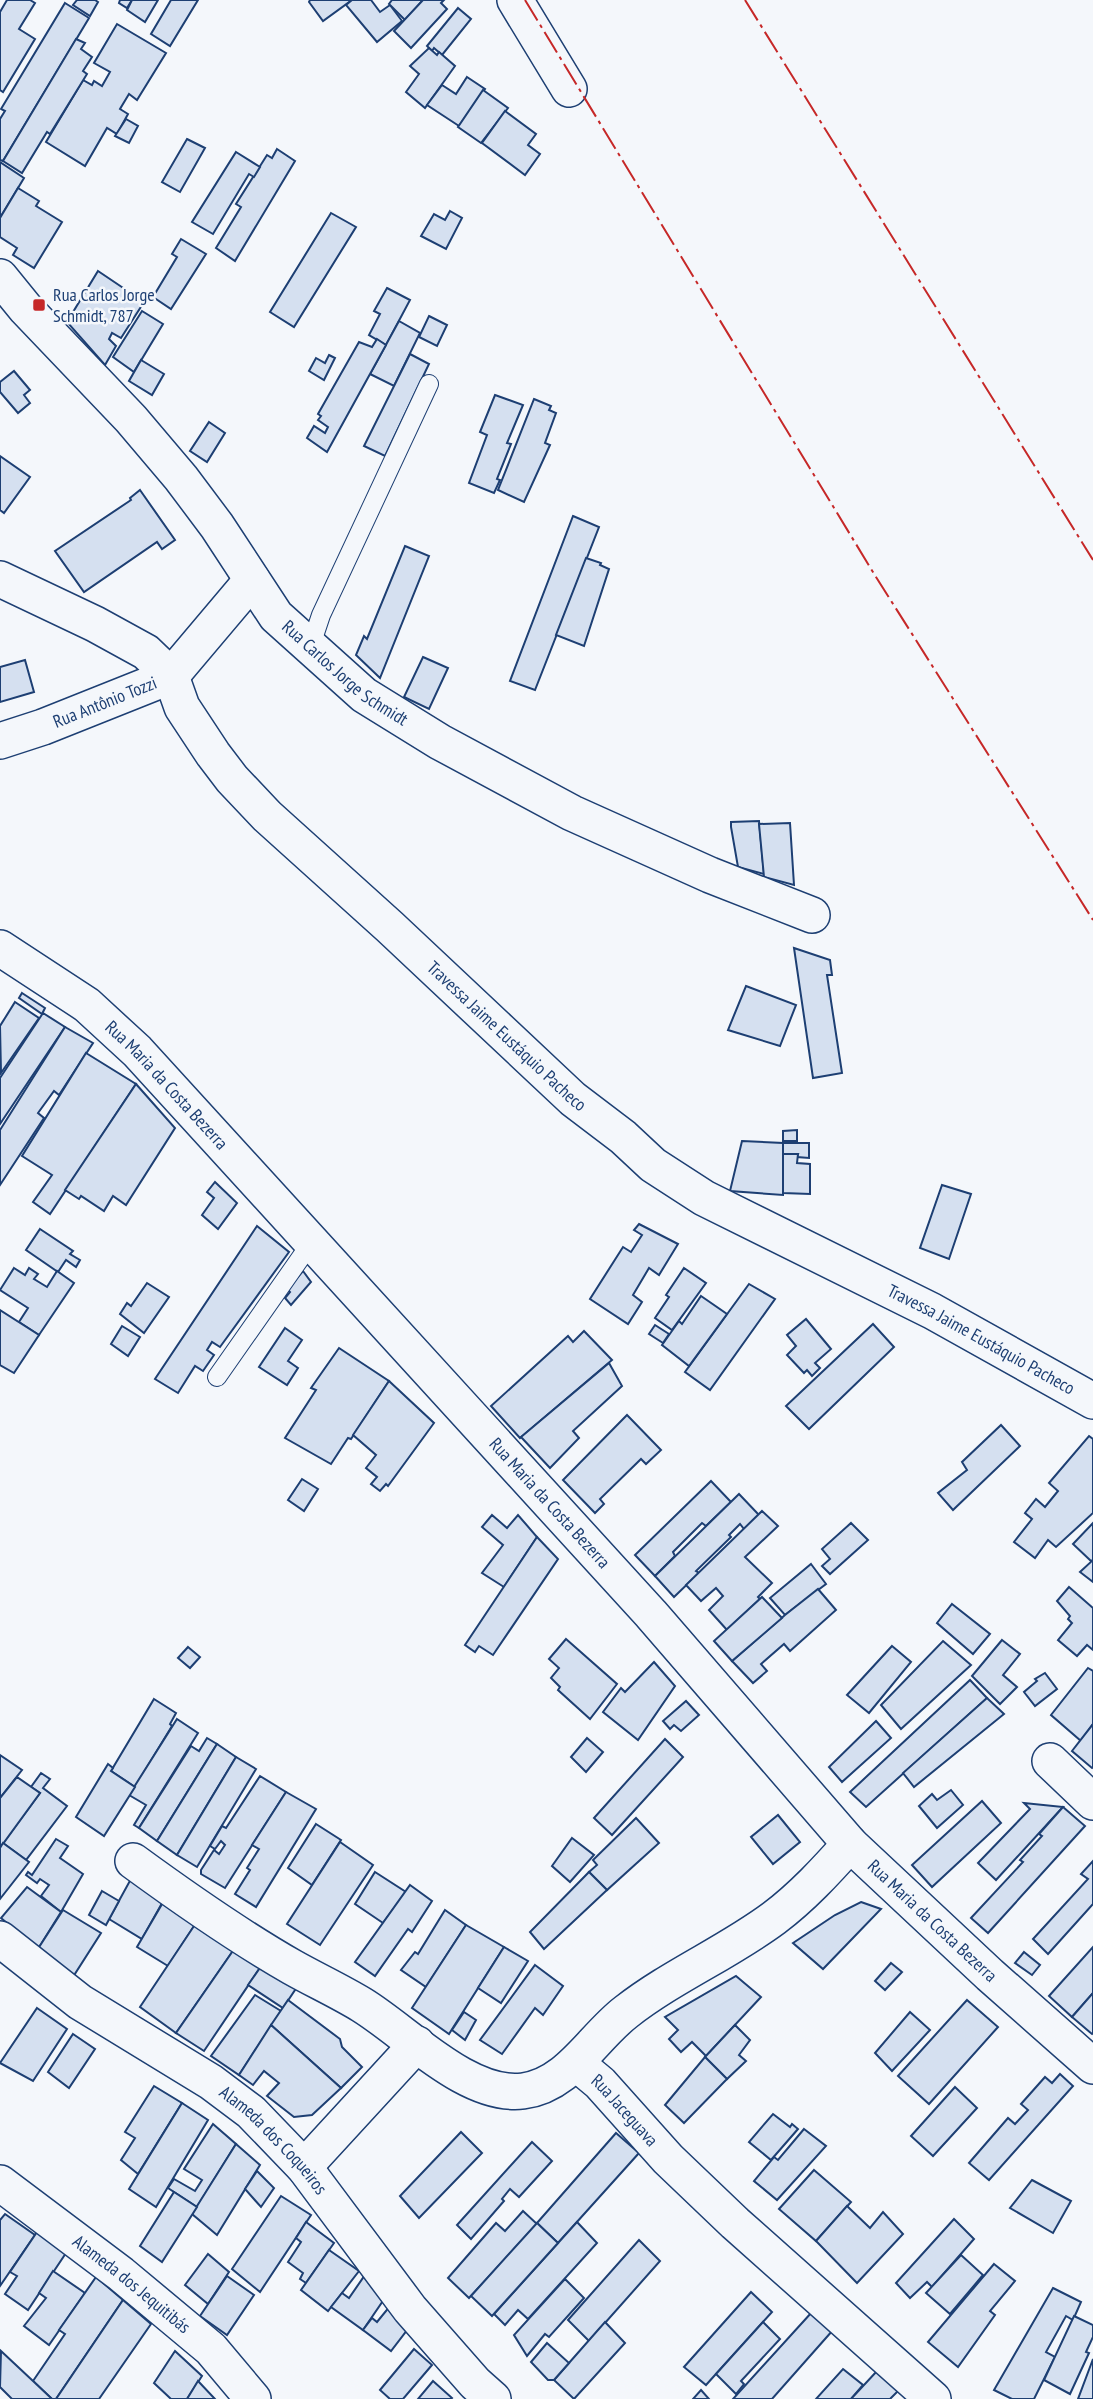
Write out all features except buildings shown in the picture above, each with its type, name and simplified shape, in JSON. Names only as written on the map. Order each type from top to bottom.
[{"type":"street","points":[[515,0],[569,89]]},
{"type":"street","name":"Rua Carlos Jorge Schmidt","points":[[0,277],[26,309],[131,419],[181,478],[217,526],[276,616],[364,695],[440,742],[548,800],[710,875],[812,915]]},
{"type":"street","name":"Travessa Jaime Eustáquio Pacheco","points":[[0,579],[95,624],[146,652],[171,676],[182,707],[213,754],[267,816],[573,1099],[623,1137],[653,1165],[704,1198],[932,1311],[1093,1401]]},
{"type":"street","name":"Rua Antônio Tozzi","points":[[0,741],[43,727],[171,676],[252,580]]},
{"type":"street","name":"Rua Maria da Costa Bezerra","points":[[0,948],[87,1005],[137,1051],[651,1614],[850,1844],[1093,2066]]},
{"type":"street","points":[[1050,1761],[1093,1802]]},
{"type":"street","name":"Rua Jaceguava","points":[[850,1844],[774,1919],[677,1977],[627,2011],[607,2028],[576,2063],[600,2083],[668,2159],[735,2223],[933,2399]]},
{"type":"street","points":[[133,1861],[227,1928],[361,2004],[475,2081],[498,2090],[522,2091],[542,2086],[576,2063]]},
{"type":"street","name":"Alameda dos Coqueiros","points":[[0,1939],[80,2002],[211,2082],[251,2112],[304,2167],[410,2309],[475,2383],[493,2399]]},
{"type":"street","points":[[304,2167],[417,2044]]},
{"type":"street","name":"Alameda dos Jequitibás","points":[[0,2183],[102,2259],[211,2349],[253,2399]]},
{"type":"lane","points":[[310,648],[321,615],[429,384]]},
{"type":"lane","points":[[217,1377],[311,1243]]},
{"type":"power","points":[[525,0],[876,577],[1093,920]]},
{"type":"power","points":[[745,0],[1093,560]]},
{"type":"place","name":"Rua Carlos Jorge Schmidt, 787","points":[[39,305]]}]
